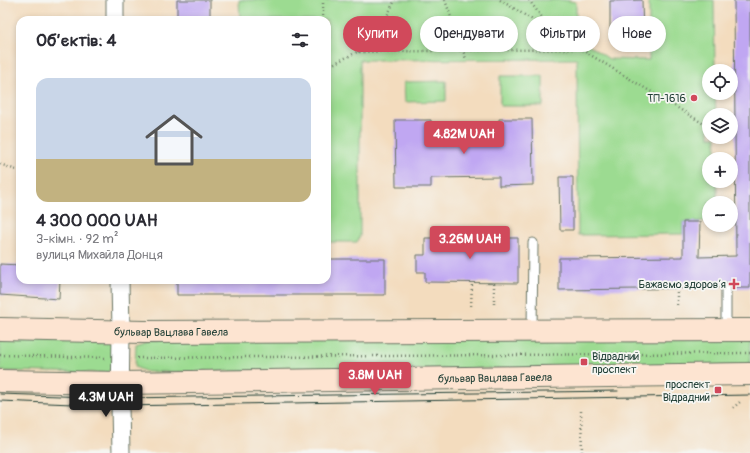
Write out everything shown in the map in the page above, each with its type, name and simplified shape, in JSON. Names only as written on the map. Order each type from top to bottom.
[{"type":"main road","name":"бульвар Вацлава Гавела","points":[[0,329],[122,332],[750,330]]},
{"type":"main road","name":"бульвар Вацлава Гавела","points":[[0,381],[120,383],[750,374]]},
{"type":"street","points":[[115,0],[115,16]]},
{"type":"street","points":[[120,284],[122,332],[120,358],[121,453]]},
{"type":"lane","points":[[532,330],[533,243]]},
{"type":"lane","points":[[726,288],[726,330]]},
{"type":"path","points":[[323,16],[324,0]]},
{"type":"path","points":[[387,16],[395,0]]},
{"type":"path","points":[[445,0],[451,16]]},
{"type":"path","points":[[500,0],[526,16]]},
{"type":"path","points":[[529,0],[541,16]]},
{"type":"path","points":[[331,65],[357,52]]},
{"type":"path","points":[[463,52],[466,60]]},
{"type":"path","points":[[585,52],[702,123]]},
{"type":"path","points":[[0,164],[16,170]]},
{"type":"path","points":[[494,282],[494,306]]},
{"type":"path","points":[[471,306],[472,283]]},
{"type":"path","points":[[677,288],[677,306]]},
{"type":"path","points":[[0,355],[120,358],[750,353]]},
{"type":"path","points":[[733,408],[741,402]]},
{"type":"path","points":[[581,411],[582,453]]},
{"type":"green space","points":[[239,0],[563,0],[576,2],[576,16],[526,16],[526,52],[598,52],[609,59],[649,60],[649,52],[666,52],[666,16],[649,16],[649,0],[714,0],[715,64],[702,64],[702,100],[715,100],[716,108],[702,108],[702,144],[716,144],[716,152],[702,152],[702,188],[717,188],[717,196],[702,196],[702,221],[683,222],[683,234],[578,235],[577,59],[360,60],[360,236],[357,242],[331,242],[331,16],[240,16]]},
{"type":"green space","points":[[500,76],[543,76],[543,106],[500,106]]},
{"type":"green space","points":[[446,81],[446,101],[405,102],[404,82]]},
{"type":"green space","points":[[750,335],[750,366],[147,372],[135,367],[136,344],[148,340]]},
{"type":"green space","points":[[0,337],[110,340],[113,345],[112,368],[107,373],[0,371]]},
{"type":"building","points":[[177,0],[210,0],[210,16],[177,16]]},
{"type":"building","points":[[642,0],[642,16],[610,16],[610,1]]},
{"type":"building","points":[[734,0],[750,0],[750,288],[732,288],[729,283],[726,282],[721,285],[720,288],[559,290],[559,258],[683,257],[683,222],[700,222],[699,257],[736,256],[738,196],[736,196],[735,188],[738,188],[738,152],[735,152],[735,144],[738,144],[738,108],[735,108],[735,100],[738,100],[738,64],[734,64]]},
{"type":"building","points":[[499,119],[532,119],[533,185],[499,186],[499,177],[431,178],[431,187],[396,187],[395,120],[431,120],[431,144],[499,143]]},
{"type":"building","points":[[559,177],[573,177],[573,230],[560,230]]},
{"type":"building","points":[[425,238],[518,238],[518,283],[425,282],[425,272],[417,272],[417,255],[425,255]]},
{"type":"building","points":[[331,259],[385,259],[385,295],[177,295],[177,284],[331,284]]},
{"type":"building","points":[[0,264],[16,265],[16,284],[60,284],[59,299],[0,295]]},
{"type":"tram line","points":[[0,394],[120,398],[618,391]]},
{"type":"tram line","points":[[0,401],[120,406],[750,395]]},
{"type":"place","name":"ТП-1616","points":[[694,98]]},
{"type":"place","name":"Бажаємо здоровʼя","points":[[734,284]]},
{"type":"place","name":"Відрадний проспект","points":[[584,362]]},
{"type":"place","name":"проспект Відрадний","points":[[718,390]]}]
